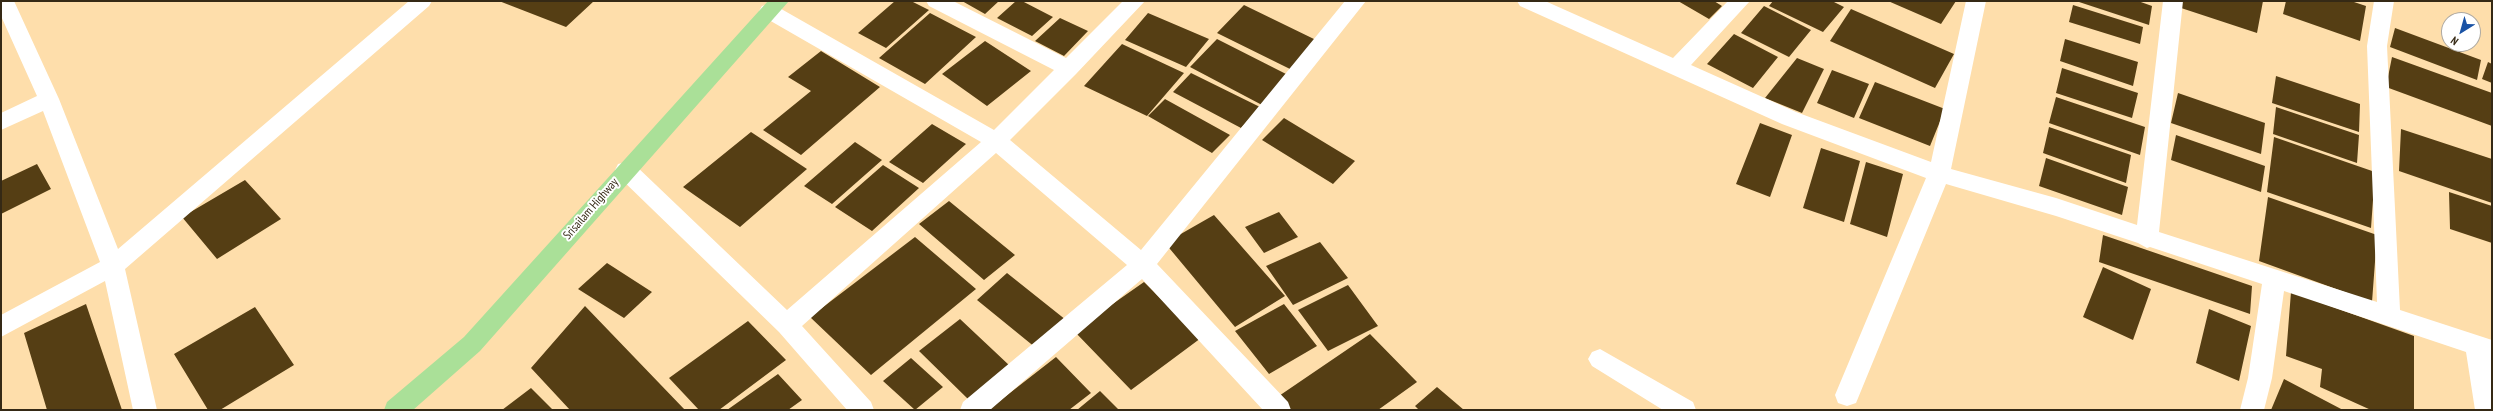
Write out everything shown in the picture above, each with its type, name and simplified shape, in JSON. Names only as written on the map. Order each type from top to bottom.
[{"type":"highway","name":"Srisailam Highway","points":[[396,410],[472,344],[774,6]]},
{"type":"street","points":[[4,1],[49,99],[113,266],[145,410]]},
{"type":"street","points":[[1,327],[113,266],[422,1]]},
{"type":"street","points":[[936,1],[1069,69]]},
{"type":"street","points":[[788,325],[996,140],[1069,69],[1135,1]]},
{"type":"street","points":[[972,410],[1143,265],[1356,1]]},
{"type":"street","points":[[1527,1],[1789,118],[1939,174],[2056,207],[2147,239],[2484,347],[2487,410]]},
{"type":"street","points":[[1676,68],[1740,1]]},
{"type":"street","points":[[1847,395],[1939,174],[1976,1]]},
{"type":"street","points":[[2147,239],[2172,1]]},
{"type":"street","points":[[2384,1],[2377,46],[2389,317]]},
{"type":"street","points":[[774,6],[996,140],[1143,265],[1279,410]]},
{"type":"street","points":[[1,122],[49,99]]},
{"type":"street","points":[[626,170],[788,325],[862,410]]},
{"type":"street","points":[[2252,410],[2260,378],[2274,279]]},
{"type":"street","points":[[1600,359],[1684,410]]},
{"type":"building","points":[[499,1],[594,1],[566,27]]},
{"type":"building","points":[[895,1],[911,1],[929,10],[886,48],[858,33]]},
{"type":"building","points":[[962,1],[999,1],[985,14]]},
{"type":"building","points":[[1016,1],[1022,1],[1053,17],[1032,36],[997,18]]},
{"type":"building","points":[[1678,1],[1714,1],[1722,6],[1709,19]]},
{"type":"building","points":[[1773,1],[1832,1],[1844,7],[1823,32],[1769,6]]},
{"type":"building","points":[[1888,1],[1956,1],[1941,24]]},
{"type":"building","points":[[2076,1],[2138,1],[2152,6],[2149,25]]},
{"type":"building","points":[[2176,1],[2263,1],[2257,33],[2175,6]]},
{"type":"building","points":[[2286,1],[2351,1],[2366,6],[2360,41],[2283,14]]},
{"type":"building","points":[[1244,5],[1316,40],[1290,69],[1217,33]]},
{"type":"building","points":[[2073,5],[2143,27],[2140,44],[2069,22]]},
{"type":"building","points":[[1764,6],[1811,30],[1789,57],[1741,33]]},
{"type":"building","points":[[1851,9],[1954,54],[1935,88],[1830,41]]},
{"type":"building","points":[[930,13],[976,37],[925,84],[879,58]]},
{"type":"building","points":[[1148,13],[1209,39],[1186,67],[1125,40]]},
{"type":"building","points":[[1060,18],[1088,31],[1064,56],[1035,41]]},
{"type":"building","points":[[2395,28],[2441,45],[2441,52],[2460,52],[2481,60],[2477,80],[2390,47]]},
{"type":"building","points":[[1734,34],[1778,57],[1753,88],[1707,64]]},
{"type":"building","points":[[1217,39],[1288,75],[1262,105],[1190,67]]},
{"type":"building","points":[[2065,39],[2138,62],[2133,86],[2060,61]]},
{"type":"building","points":[[985,41],[1031,71],[987,106],[942,74]]},
{"type":"building","points":[[1122,44],[1184,73],[1147,116],[1084,86]]},
{"type":"building","points":[[821,51],[880,87],[801,155],[763,130],[811,91],[788,77]]},
{"type":"building","points":[[2392,57],[2492,93],[2492,126],[2386,87]]},
{"type":"building","points":[[1797,58],[1824,69],[1802,113],[1765,98]]},
{"type":"building","points":[[2488,62],[2492,64],[2492,83],[2482,79]]},
{"type":"building","points":[[2062,68],[2138,93],[2132,118],[2056,93]]},
{"type":"building","points":[[1832,70],[1869,84],[1854,118],[1817,103]]},
{"type":"building","points":[[1191,73],[1260,107],[1241,128],[1173,92]]},
{"type":"building","points":[[2276,76],[2360,104],[2359,132],[2272,103]]},
{"type":"building","points":[[1875,82],[1945,109],[1930,146],[1859,118]]},
{"type":"building","points":[[2178,93],[2265,123],[2261,154],[2171,123]]},
{"type":"building","points":[[2056,97],[2145,127],[2140,155],[2049,123]]},
{"type":"building","points":[[1165,99],[1230,135],[1212,153],[1148,116]]},
{"type":"building","points":[[2276,107],[2359,135],[2357,163],[2273,134]]},
{"type":"building","points":[[1284,118],[1355,161],[1333,184],[1262,140]]},
{"type":"building","points":[[1760,123],[1792,135],[1770,197],[1736,184]]},
{"type":"building","points":[[932,124],[966,144],[923,183],[889,162]]},
{"type":"building","points":[[2049,127],[2131,155],[2126,183],[2043,153]]},
{"type":"building","points":[[2401,129],[2492,159],[2492,203],[2399,171]]},
{"type":"building","points":[[751,132],[807,169],[740,227],[683,187]]},
{"type":"building","points":[[2176,135],[2265,166],[2261,192],[2171,160]]},
{"type":"building","points":[[2274,137],[2375,172],[2371,228],[2267,192]]},
{"type":"building","points":[[855,142],[882,160],[832,204],[804,186]]},
{"type":"building","points":[[1821,148],[1860,161],[1844,222],[1803,208]]},
{"type":"building","points":[[2046,158],[2128,187],[2122,215],[2039,186]]},
{"type":"building","points":[[1866,162],[1903,174],[1887,237],[1850,224]]},
{"type":"building","points":[[37,164],[51,189],[1,214],[1,181]]},
{"type":"building","points":[[883,165],[919,188],[872,231],[835,207]]},
{"type":"building","points":[[245,180],[281,219],[217,259],[182,217]]},
{"type":"building","points":[[2449,192],[2492,206],[2492,243],[2450,229]]},
{"type":"building","points":[[2268,197],[2377,235],[2372,302],[2259,261]]},
{"type":"building","points":[[949,201],[1015,255],[984,280],[919,224]]},
{"type":"building","points":[[1279,212],[1298,237],[1264,253],[1245,227]]},
{"type":"building","points":[[1214,215],[1285,296],[1235,327],[1165,243]]},
{"type":"building","points":[[2103,235],[2252,286],[2250,314],[2099,262]]},
{"type":"building","points":[[915,237],[976,289],[871,375],[810,317]]},
{"type":"building","points":[[1320,242],[1348,278],[1293,305],[1266,266]]},
{"type":"building","points":[[607,263],[652,292],[624,318],[578,289]]},
{"type":"building","points":[[2103,267],[2151,289],[2133,340],[2083,317]]},
{"type":"building","points":[[1007,273],[1066,320],[1036,348],[977,300]]},
{"type":"building","points":[[1144,282],[1201,338],[1131,390],[1074,331]]},
{"type":"building","points":[[1348,285],[1378,326],[1328,351],[1298,310]]},
{"type":"building","points":[[2291,292],[2414,336],[2414,410],[2371,410],[2320,387],[2322,369],[2286,356]]},
{"type":"building","points":[[86,304],[122,410],[47,410],[24,333]]},
{"type":"building","points":[[1284,304],[1317,346],[1269,374],[1235,331]]},
{"type":"building","points":[[585,306],[685,410],[570,410],[531,368]]},
{"type":"building","points":[[255,307],[294,365],[220,410],[208,410],[174,354]]},
{"type":"building","points":[[2209,309],[2251,326],[2239,381],[2196,363]]},
{"type":"building","points":[[960,319],[1010,366],[968,399],[919,351]]},
{"type":"building","points":[[748,321],[786,360],[719,410],[699,410],[669,378]]},
{"type":"building","points":[[1370,334],[1417,382],[1378,410],[1282,410],[1273,400]]},
{"type":"building","points":[[1056,357],[1091,393],[1069,410],[988,410]]},
{"type":"building","points":[[911,358],[943,387],[915,410],[883,381]]},
{"type":"building","points":[[778,374],[802,400],[788,410],[727,410]]},
{"type":"building","points":[[2284,379],[2343,410],[2271,410]]},
{"type":"building","points":[[1437,387],[1464,410],[1419,410],[1415,406]]},
{"type":"building","points":[[531,388],[553,410],[502,410]]},
{"type":"building","points":[[1100,391],[1119,410],[1077,410]]}]
